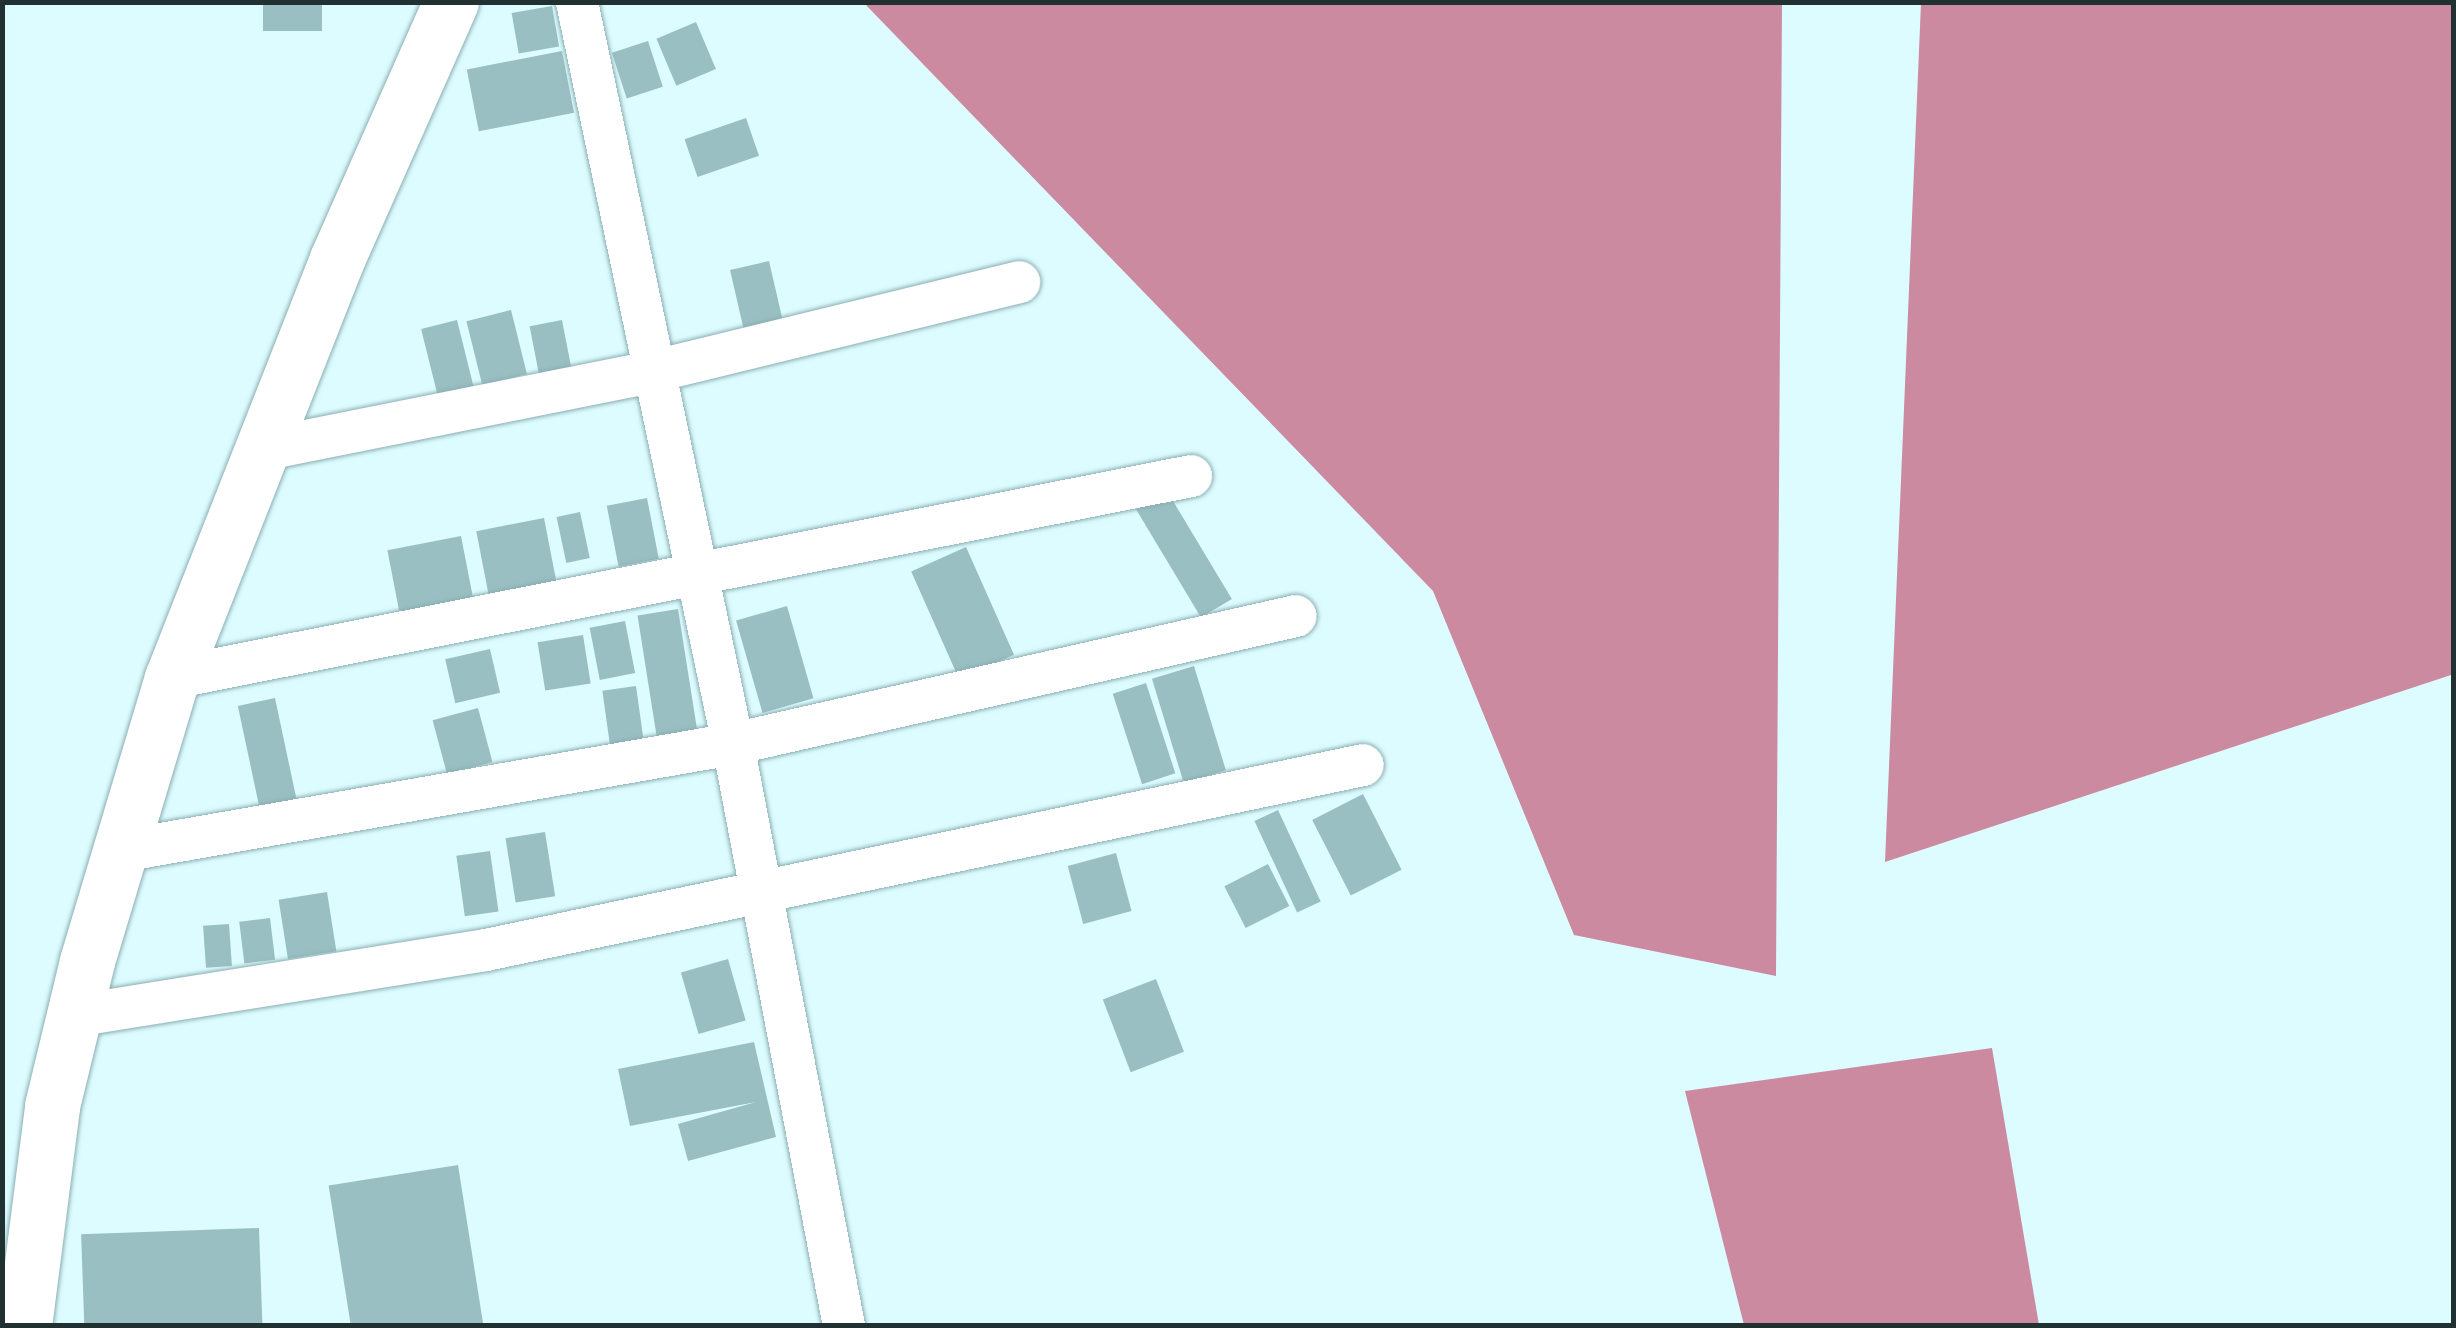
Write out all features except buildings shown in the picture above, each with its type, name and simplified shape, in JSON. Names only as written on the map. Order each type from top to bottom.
[{"type":"main road","points":[[24,1326],[50,1122],[74,1016],[172,678],[337,259],[451,2]]},
{"type":"street","points":[[577,2],[733,744],[844,1326]]},
{"type":"street","points":[[261,450],[656,371],[1019,282]]},
{"type":"street","points":[[172,678],[1190,476]]},
{"type":"street","points":[[121,851],[733,744],[1296,616]]},
{"type":"street","points":[[74,1016],[486,950],[760,895],[1363,764]]},
{"type":"shaded area","points":[[864,3],[1782,3],[1776,976],[1574,935],[1433,591]]},
{"type":"shaded area","points":[[1921,3],[2453,3],[2454,674],[1885,862]]},
{"type":"shaded area","points":[[1992,1048],[2039,1325],[1744,1325],[1685,1091]]}]
